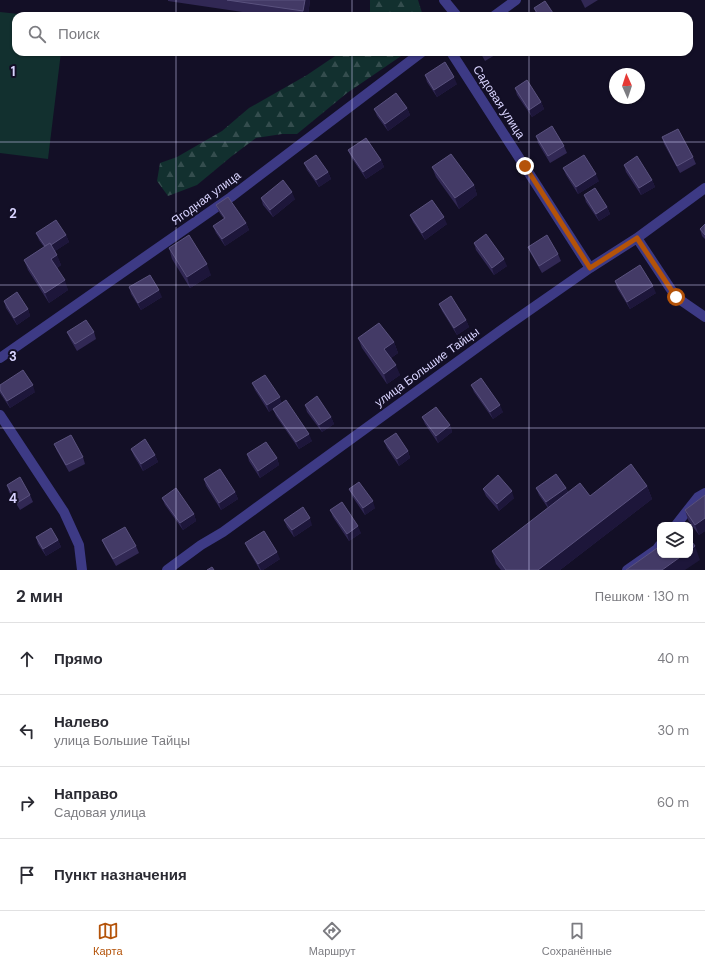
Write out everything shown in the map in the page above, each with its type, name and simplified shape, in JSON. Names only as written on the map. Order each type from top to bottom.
[{"type":"street","points":[[444,0],[454,12]]},
{"type":"street","points":[[500,12],[516,0]]},
{"type":"street","name":"Ягодная улица","points":[[0,358],[231,197],[417,56]]},
{"type":"street","name":"Садовая улица","points":[[454,56],[590,268]]},
{"type":"street","name":"улица Большие Тайцы","points":[[167,570],[201,545],[223,532],[504,328],[590,268],[637,238],[705,188]]},
{"type":"street","points":[[637,238],[676,297],[705,318]]},
{"type":"street","points":[[0,414],[64,512],[79,545],[82,570]]},
{"type":"street","points":[[678,522],[698,498],[705,493]]},
{"type":"street","points":[[627,570],[657,548]]},
{"type":"green space","points":[[370,0],[418,0],[422,12],[370,12]]},
{"type":"green space","points":[[0,12],[12,13],[12,56],[61,56],[48,159],[0,153]]},
{"type":"green space","points":[[335,56],[401,56],[347,93],[297,134],[282,134],[256,138],[197,185],[168,196],[157,181],[160,163],[177,157],[222,131],[249,108],[307,75]]},
{"type":"building","points":[[227,0],[305,0],[303,11]]},
{"type":"building","points":[[545,1],[552,12],[536,12],[534,8]]},
{"type":"building","points":[[445,62],[454,77],[434,90],[425,75]]},
{"type":"building","points":[[527,80],[541,102],[529,110],[515,88]]},
{"type":"building","points":[[396,93],[407,108],[385,124],[374,109]]},
{"type":"building","points":[[552,126],[564,146],[548,156],[536,136]]},
{"type":"building","points":[[678,129],[693,157],[677,166],[662,137]]},
{"type":"building","points":[[366,138],[381,160],[363,172],[348,150]]},
{"type":"building","points":[[451,154],[474,185],[455,198],[432,167]]},
{"type":"building","points":[[316,155],[328,172],[316,180],[304,163]]},
{"type":"building","points":[[584,155],[596,174],[576,187],[563,168]]},
{"type":"building","points":[[637,156],[652,180],[639,188],[624,165]]},
{"type":"building","points":[[283,180],[292,192],[270,210],[261,198]]},
{"type":"building","points":[[595,188],[607,207],[596,214],[584,195]]},
{"type":"building","points":[[228,197],[246,223],[222,239],[213,226],[225,218],[216,205]]},
{"type":"building","points":[[432,200],[444,217],[422,233],[410,215]]},
{"type":"building","points":[[56,220],[66,235],[51,245],[50,243],[45,246],[36,233]]},
{"type":"building","points":[[705,224],[705,235],[700,229]]},
{"type":"building","points":[[486,234],[504,259],[492,268],[474,243]]},
{"type":"building","points":[[189,235],[207,264],[187,277],[169,248]]},
{"type":"building","points":[[547,235],[558,254],[539,266],[528,247]]},
{"type":"building","points":[[50,243],[57,255],[51,259],[65,280],[45,293],[24,260]]},
{"type":"building","points":[[640,265],[653,286],[627,302],[615,281]]},
{"type":"building","points":[[150,275],[159,290],[138,303],[129,287]]},
{"type":"building","points":[[17,292],[28,309],[14,318],[4,301]]},
{"type":"building","points":[[451,296],[466,320],[454,328],[439,304]]},
{"type":"building","points":[[86,320],[94,332],[75,344],[67,332]]},
{"type":"building","points":[[379,323],[394,342],[384,349],[396,365],[384,374],[358,338]]},
{"type":"building","points":[[23,370],[33,385],[7,401],[0,390],[0,385]]},
{"type":"building","points":[[265,375],[280,397],[267,405],[252,383]]},
{"type":"building","points":[[481,378],[500,405],[490,412],[471,385]]},
{"type":"building","points":[[317,396],[331,417],[319,425],[305,405]]},
{"type":"building","points":[[286,400],[309,434],[296,442],[273,409]]},
{"type":"building","points":[[436,407],[450,425],[436,436],[422,417]]},
{"type":"building","points":[[396,433],[408,451],[397,459],[384,441]]},
{"type":"building","points":[[71,435],[83,457],[66,465],[54,444]]},
{"type":"building","points":[[145,439],[155,455],[141,464],[131,449]]},
{"type":"building","points":[[266,442],[277,458],[258,471],[247,454]]},
{"type":"building","points":[[631,464],[647,486],[538,570],[506,570],[492,551],[580,483],[590,496]]},
{"type":"building","points":[[220,469],[235,492],[219,503],[204,479]]},
{"type":"building","points":[[556,474],[566,488],[546,502],[536,488]]},
{"type":"building","points":[[498,475],[512,491],[497,504],[483,489]]},
{"type":"building","points":[[20,477],[30,495],[17,503],[7,485]]},
{"type":"building","points":[[359,482],[373,501],[363,508],[349,489]]},
{"type":"building","points":[[176,488],[194,514],[180,523],[162,498]]},
{"type":"building","points":[[705,495],[705,518],[695,525],[685,510]]},
{"type":"building","points":[[342,502],[358,526],[347,534],[330,510]]},
{"type":"building","points":[[303,507],[310,518],[292,530],[284,520]]},
{"type":"building","points":[[125,527],[136,546],[113,559],[102,540]]},
{"type":"building","points":[[51,528],[58,540],[43,549],[36,537]]},
{"type":"building","points":[[264,531],[277,552],[258,564],[245,543]]},
{"type":"building","points":[[657,548],[657,558],[679,558],[662,570],[626,570]]},
{"type":"building","points":[[212,567],[214,570],[207,570]]},
{"type":"route","points":[[525,166],[590,268],[637,238],[676,297]]}]
